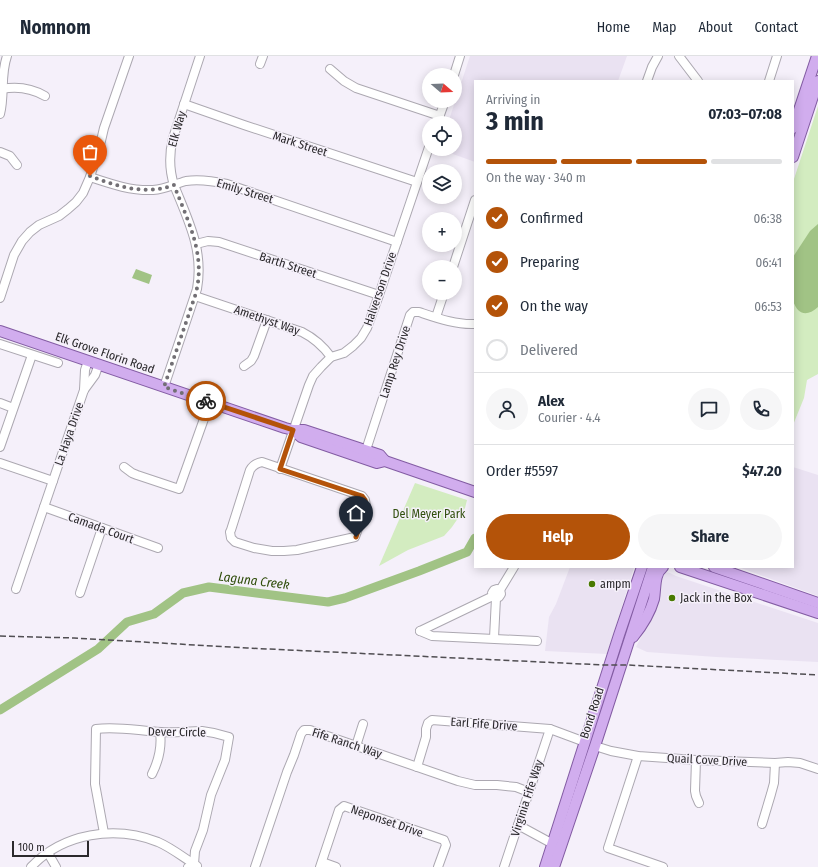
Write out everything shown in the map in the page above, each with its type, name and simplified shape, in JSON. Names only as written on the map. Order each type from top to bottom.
[{"type":"main road","points":[[794,146],[796,123],[817,56]]},
{"type":"main road","points":[[796,123],[818,81]]},
{"type":"main road","name":"Elk Grove Florin Road","points":[[0,331],[293,430],[304,430],[366,450],[380,455],[385,462]]},
{"type":"main road","name":"Elk Grove Florin Road","points":[[293,430],[301,437],[370,461],[377,463],[385,462],[474,491]]},
{"type":"main road","name":"Bond Road","points":[[545,867],[642,568]]},
{"type":"main road","name":"Bond Road","points":[[554,867],[653,568]]},
{"type":"main road","points":[[629,641],[639,629],[649,612],[654,598],[657,574],[662,568]]},
{"type":"main road","points":[[683,568],[818,613]]},
{"type":"main road","points":[[717,568],[818,603]]},
{"type":"main road","points":[[765,595],[772,593],[782,595],[785,592]]},
{"type":"main road","points":[[795,605],[801,603],[818,607]]},
{"type":"main road","points":[[595,746],[594,735],[603,698],[603,687]]},
{"type":"main road","points":[[576,802],[575,793],[589,748],[585,742]]},
{"type":"main road","points":[[550,867],[556,849],[555,845],[553,844]]},
{"type":"street","points":[[0,114],[4,67],[7,56]]},
{"type":"street","points":[[0,298],[14,255],[22,241],[39,225],[59,216],[72,206],[83,193],[90,176],[104,128],[129,56]]},
{"type":"street","name":"Elk Way","points":[[164,387],[195,296],[198,282],[199,256],[174,185],[170,167],[170,149],[200,56]]},
{"type":"street","points":[[456,68],[460,56]]},
{"type":"street","points":[[647,80],[658,56]]},
{"type":"street","points":[[679,56],[697,80]]},
{"type":"street","points":[[770,80],[777,56]]},
{"type":"street","points":[[330,69],[344,81],[356,88],[428,116]]},
{"type":"street","points":[[2,89],[23,88],[34,90],[45,96]]},
{"type":"street","name":"Mark Street","points":[[184,104],[417,182]]},
{"type":"street","points":[[0,152],[10,156],[17,165]]},
{"type":"street","name":"Halverson Drive","points":[[280,469],[310,381],[317,371],[330,358],[344,353],[353,346],[361,338],[367,328],[426,156]]},
{"type":"street","name":"Emily Street","points":[[90,176],[121,187],[141,190],[161,189],[187,181],[216,181],[397,242]]},
{"type":"street","points":[[455,260],[474,203]]},
{"type":"street","name":"Barth Street","points":[[196,244],[208,241],[219,242],[379,295]]},
{"type":"street","name":"Amethyst Way","points":[[195,296],[307,335],[320,344],[330,358]]},
{"type":"street","points":[[436,317],[442,300]]},
{"type":"street","name":"Lamp Rey Drive","points":[[366,450],[410,315],[413,312],[419,312],[463,324],[474,324]]},
{"type":"street","points":[[244,366],[251,361],[254,356],[267,320]]},
{"type":"street","points":[[0,344],[58,363]]},
{"type":"street","points":[[0,447],[32,354]]},
{"type":"street","points":[[84,390],[84,370],[88,360]]},
{"type":"street","name":"La Haya Drive","points":[[16,589],[84,390],[95,375],[99,364]]},
{"type":"street","points":[[124,468],[137,475],[179,490],[210,402]]},
{"type":"street","points":[[0,403],[13,408]]},
{"type":"street","points":[[262,462],[280,469],[362,496],[365,500],[366,506],[356,537],[284,551],[266,551],[235,542],[230,535],[231,530],[252,467],[262,462]]},
{"type":"street","points":[[0,464],[53,481]]},
{"type":"street","name":"Camada Court","points":[[44,507],[158,548]]},
{"type":"street","points":[[80,593],[102,528]]},
{"type":"street","points":[[494,638],[496,595],[513,568]]},
{"type":"street","points":[[496,595],[420,631],[432,636],[537,641]]},
{"type":"street","name":"Earl Fife Drive","points":[[417,767],[426,737],[426,729],[428,723],[432,720],[550,729],[585,742]]},
{"type":"street","points":[[356,746],[363,724]]},
{"type":"street","name":"Dever Circle","points":[[104,833],[95,784],[96,729],[118,728],[160,732],[203,731],[229,737],[225,760],[211,795],[203,830],[195,851],[194,866]]},
{"type":"street","name":"Virginia Fife Way","points":[[504,867],[550,729]]},
{"type":"street","name":"Fife Ranch Way","points":[[255,867],[287,772],[301,734],[304,730],[310,730],[458,781],[475,785],[510,786],[529,792]]},
{"type":"street","points":[[152,774],[159,756],[161,744],[160,732]]},
{"type":"street","name":"Quail Cove Drive","points":[[595,746],[611,751],[638,756],[696,760],[775,763],[788,762],[800,763],[818,769]]},
{"type":"street","points":[[638,756],[608,848],[663,867]]},
{"type":"street","points":[[696,760],[695,791],[699,803]]},
{"type":"street","points":[[762,824],[774,783],[775,763]]},
{"type":"street","name":"Neponset Drive","points":[[321,865],[339,810],[344,806],[444,840],[446,845],[438,867]]},
{"type":"street","points":[[518,826],[553,844]]},
{"type":"street","points":[[31,867],[57,847],[80,838],[104,833],[124,833],[148,838],[170,848],[194,866]]},
{"type":"street","points":[[48,853],[56,867]]},
{"type":"street","points":[[321,865],[336,867]]},
{"type":"shaded area","points":[[470,56],[627,56],[618,80],[474,80],[474,162],[458,156],[462,156],[462,116],[450,116],[453,108],[462,108],[462,80]]},
{"type":"shaded area","points":[[818,224],[818,307],[810,312],[803,313],[797,309],[794,304],[794,255],[810,231]]},
{"type":"shaded area","points":[[136,269],[152,275],[149,284],[132,278]]},
{"type":"shaded area","points":[[794,467],[818,475],[818,596],[741,568],[794,568]]},
{"type":"shaded area","points":[[570,568],[634,568],[607,654],[545,651],[549,617],[556,604]]},
{"type":"shaded area","points":[[666,572],[818,623],[818,662],[647,652],[636,647],[648,623],[662,575]]},
{"type":"green space","points":[[818,106],[818,374],[807,380],[804,398],[794,423],[794,179]]},
{"type":"green space","name":"Del Meyer Park","points":[[415,483],[467,500],[465,508],[444,536],[408,550],[379,566]]},
{"type":"waterway","name":"Laguna Creek","points":[[0,710],[98,649],[127,622],[154,614],[183,593],[209,587],[328,602],[345,598],[467,552],[474,540]]},
{"type":"railway","points":[[0,636],[74,638],[247,648],[818,675]]},
{"type":"way so far","points":[[90,176],[121,187],[141,190],[161,189],[174,185],[196,244],[199,256],[199,276],[195,296],[164,387],[206,401]]},
{"type":"place","name":"ampm","points":[[592,584]]},
{"type":"place","name":"Jack in the Box","points":[[672,598]]},
{"type":"route","points":[[206,401],[293,430],[280,469],[362,496],[365,500],[366,506],[356,537]]}]
